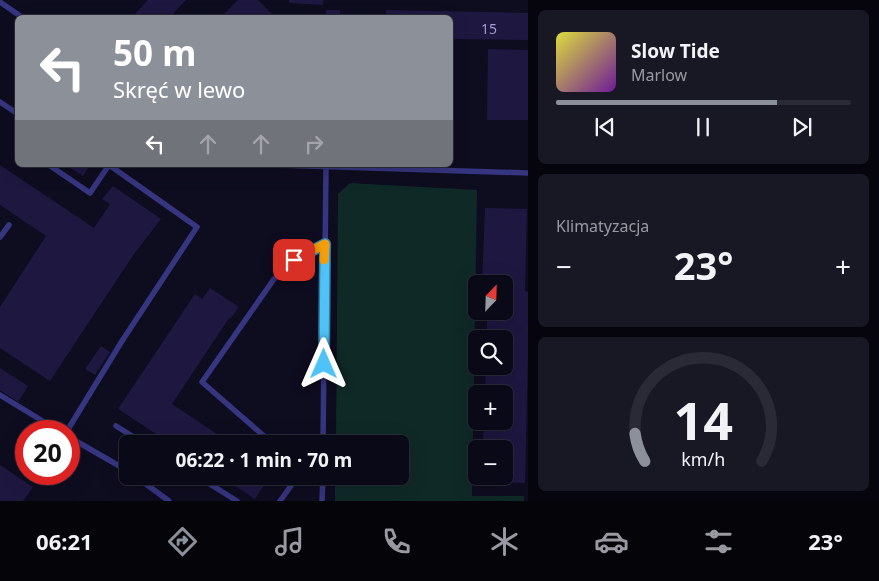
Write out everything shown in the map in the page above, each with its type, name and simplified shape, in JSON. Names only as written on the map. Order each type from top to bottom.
[{"type":"lane","points":[[0,2],[19,15]]},
{"type":"lane","points":[[0,102],[15,112]]},
{"type":"lane","points":[[52,167],[90,193],[108,167]]},
{"type":"lane","points":[[74,420],[122,341],[197,227],[112,167]]},
{"type":"lane","points":[[309,167],[528,172]]},
{"type":"lane","points":[[323,435],[326,168]]},
{"type":"lane","points":[[0,237],[9,225]]},
{"type":"lane","points":[[263,435],[202,382],[274,279],[294,260],[325,244]]},
{"type":"lane","points":[[0,395],[41,420]]},
{"type":"lane","points":[[116,426],[130,435]]},
{"type":"lane","points":[[80,443],[119,466]]},
{"type":"lane","points":[[147,485],[169,501]]},
{"type":"lane","points":[[211,485],[237,501]]},
{"type":"lane","points":[[280,501],[292,485]]},
{"type":"lane","points":[[322,501],[323,485]]},
{"type":"green space","points":[[350,183],[477,190],[476,275],[468,275],[468,320],[475,320],[475,330],[468,330],[468,375],[474,375],[474,385],[468,385],[468,430],[473,430],[473,440],[468,440],[468,485],[472,485],[472,496],[524,496],[524,501],[335,501],[335,485],[409,485],[409,435],[336,435],[338,194]]},
{"type":"building","points":[[148,0],[186,0],[172,15],[134,15]]},
{"type":"building","points":[[238,0],[258,0],[273,15],[223,15]]},
{"type":"building","points":[[289,0],[323,0],[323,5],[289,3]]},
{"type":"building","points":[[326,10],[340,10],[340,15],[326,15]]},
{"type":"building","points":[[386,10],[528,13],[528,40],[453,39],[453,15],[386,15]]},
{"type":"building","points":[[488,49],[528,50],[528,120],[487,120]]},
{"type":"building","points":[[0,165],[94,228],[110,204],[102,199],[113,186],[161,219],[134,254],[50,381],[0,348],[0,307],[46,236],[0,205]]},
{"type":"building","points":[[68,167],[89,167],[83,176]]},
{"type":"building","points":[[485,208],[527,209],[525,291],[528,292],[528,358],[525,483],[513,483],[513,440],[483,440],[484,430],[513,430],[513,385],[485,385],[486,375],[513,375],[513,330],[487,330],[487,320],[513,320],[513,275],[482,275]]},
{"type":"building","points":[[210,288],[239,307],[229,318],[172,404],[218,435],[157,435],[118,409],[195,294],[202,299]]},
{"type":"building","points":[[101,346],[110,352],[95,375],[85,369]]},
{"type":"building","points":[[0,368],[28,386],[18,402],[0,390]]},
{"type":"building","points":[[0,465],[15,475],[15,485],[30,485],[33,487],[23,501],[0,501]]},
{"type":"building","points":[[234,485],[264,485],[255,499]]},
{"type":"slow traffic","points":[[311,251],[325,244],[324,260]]},
{"type":"route","points":[[294,260],[325,244],[324,364]]}]
